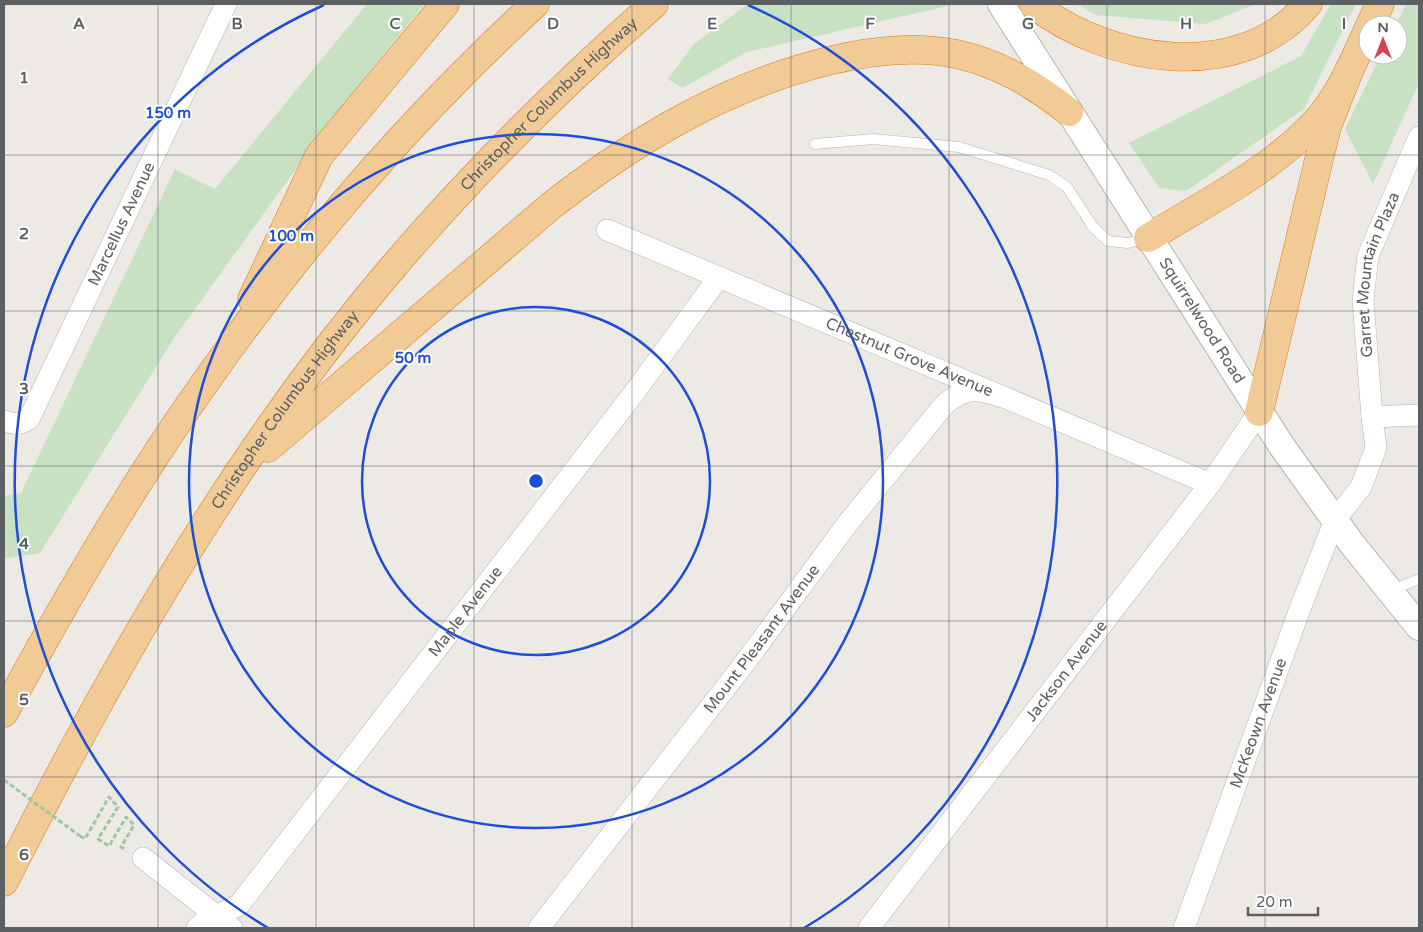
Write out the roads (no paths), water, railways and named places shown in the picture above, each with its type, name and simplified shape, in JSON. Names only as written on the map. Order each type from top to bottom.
[{"type":"highway","points":[[228,350],[320,156],[446,4]]},
{"type":"highway","points":[[4,712],[127,502],[165,441],[228,350],[305,250],[415,122],[535,4]]},
{"type":"highway","name":"Christopher Columbus Highway","points":[[4,882],[65,765],[144,625],[240,472],[338,335],[392,268],[506,142],[553,96],[654,4]]},
{"type":"highway","points":[[1033,4],[1066,26],[1096,40],[1136,51],[1191,56],[1222,53],[1252,46],[1278,32],[1298,16],[1308,4]]},
{"type":"highway","points":[[240,472],[552,205],[630,148],[711,102],[757,82],[869,52],[928,50],[955,54],[983,62],[1013,74],[1043,91],[1069,112]]},
{"type":"highway","points":[[1259,412],[1320,155],[1334,109],[1358,52]]},
{"type":"highway","points":[[1148,238],[1249,175],[1300,138],[1321,116],[1349,71]]},
{"type":"street","name":"Marcellus Avenue","points":[[4,421],[15,424],[23,423],[29,419],[226,4]]},
{"type":"street","name":"Squirrelwood Road","points":[[1001,4],[1259,412],[1335,520],[1389,592],[1419,627]]},
{"type":"street","name":"Garret Mountain Plaza","points":[[1335,520],[1360,487],[1376,448],[1363,300],[1368,256],[1412,166],[1419,137]]},
{"type":"street","name":"Chestnut Grove Avenue","points":[[607,230],[1210,484]]},
{"type":"street","name":"Maple Avenue","points":[[197,928],[205,921],[225,922],[239,905],[628,400],[719,277]]},
{"type":"street","name":"Mount Pleasant Avenue","points":[[539,928],[742,668],[848,522],[944,404],[956,393],[970,390],[984,391],[1007,398]]},
{"type":"street","name":"Jackson Avenue","points":[[869,928],[1210,484],[1259,412]]},
{"type":"street","points":[[1372,417],[1419,415]]},
{"type":"street","name":"McKeown Avenue","points":[[1184,928],[1301,606],[1335,520]]},
{"type":"street","points":[[137,855],[225,922]]},
{"type":"lane","points":[[815,144],[873,139],[959,147],[1049,175],[1067,187],[1093,227],[1108,241],[1128,243],[1148,238]]},
{"type":"lane","points":[[1389,592],[1419,579]]}]
